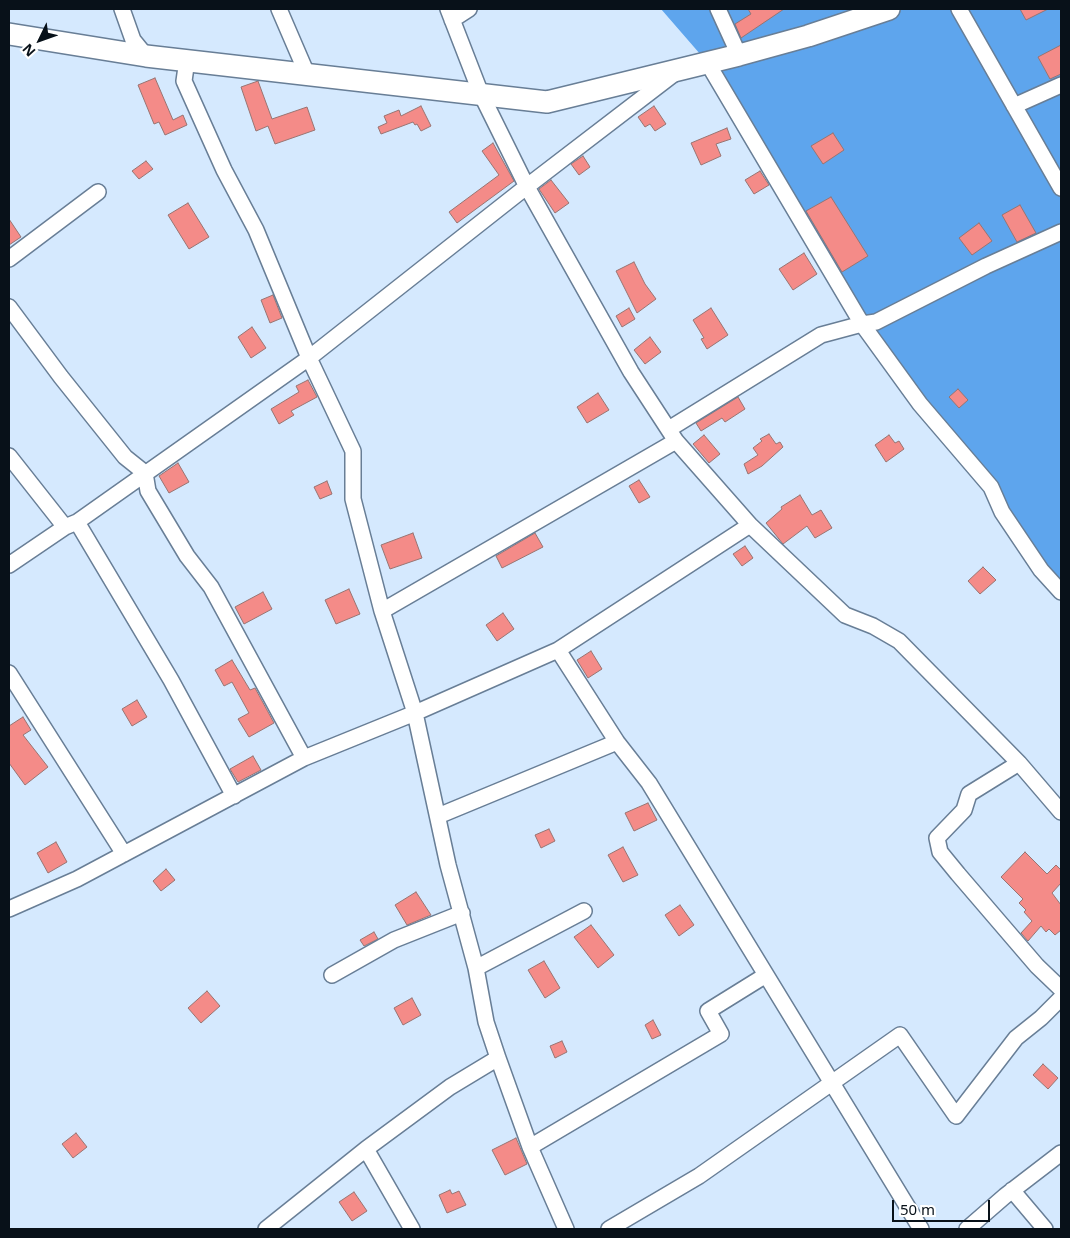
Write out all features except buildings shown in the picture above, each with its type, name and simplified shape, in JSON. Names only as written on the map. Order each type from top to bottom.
[{"type":"street","points":[[122,9],[133,40],[146,56]]},
{"type":"street","points":[[279,9],[307,74]]},
{"type":"street","points":[[469,9],[450,14],[481,94],[527,186],[631,372],[672,435],[750,525],[845,614],[873,626],[899,641],[1019,763],[1061,812]]},
{"type":"street","points":[[718,9],[739,55]]},
{"type":"street","points":[[9,34],[146,56],[546,102],[739,55],[808,36],[889,9]]},
{"type":"street","points":[[959,9],[1061,188]]},
{"type":"street","points":[[187,60],[184,81],[224,170],[256,230],[309,358],[353,450],[353,499],[382,611],[415,713],[448,864],[476,968],[486,1022],[530,1147],[566,1229]]},
{"type":"street","points":[[707,62],[862,324],[920,404],[991,487],[1002,512],[1041,570],[1061,592]]},
{"type":"street","points":[[9,565],[145,473],[309,358],[527,186],[680,69]]},
{"type":"street","points":[[1014,106],[1061,85]]},
{"type":"street","points":[[9,259],[98,192]]},
{"type":"street","points":[[382,611],[672,435],[821,336],[862,324],[876,322],[986,266],[1061,232]]},
{"type":"street","points":[[9,307],[61,377],[126,457],[145,473],[148,491],[187,556],[211,586],[304,758]]},
{"type":"street","points":[[9,456],[71,524],[171,680],[234,796]]},
{"type":"street","points":[[9,908],[77,879],[304,758],[415,713],[558,650],[750,525]]},
{"type":"street","points":[[558,650],[617,742],[649,783],[921,1229]]},
{"type":"street","points":[[9,673],[124,854]]},
{"type":"street","points":[[438,816],[617,742]]},
{"type":"street","points":[[1019,763],[969,794],[964,810],[937,838],[940,852],[958,874],[1037,966],[1061,989]]},
{"type":"street","points":[[476,968],[584,911]]},
{"type":"street","points":[[332,974],[394,940],[462,913]]},
{"type":"street","points":[[530,1147],[721,1034],[708,1011],[766,975]]},
{"type":"street","points":[[609,1229],[699,1176],[900,1035],[956,1116],[1016,1038],[1042,1018],[1061,998]]},
{"type":"street","points":[[266,1229],[366,1149],[450,1087],[498,1058]]},
{"type":"street","points":[[366,1149],[412,1229]]},
{"type":"street","points":[[967,1229],[1012,1190],[1061,1153]]},
{"type":"street","points":[[1012,1190],[1045,1229]]},
{"type":"water","points":[[661,9],[1061,9],[1061,592],[920,404],[707,62]]}]
